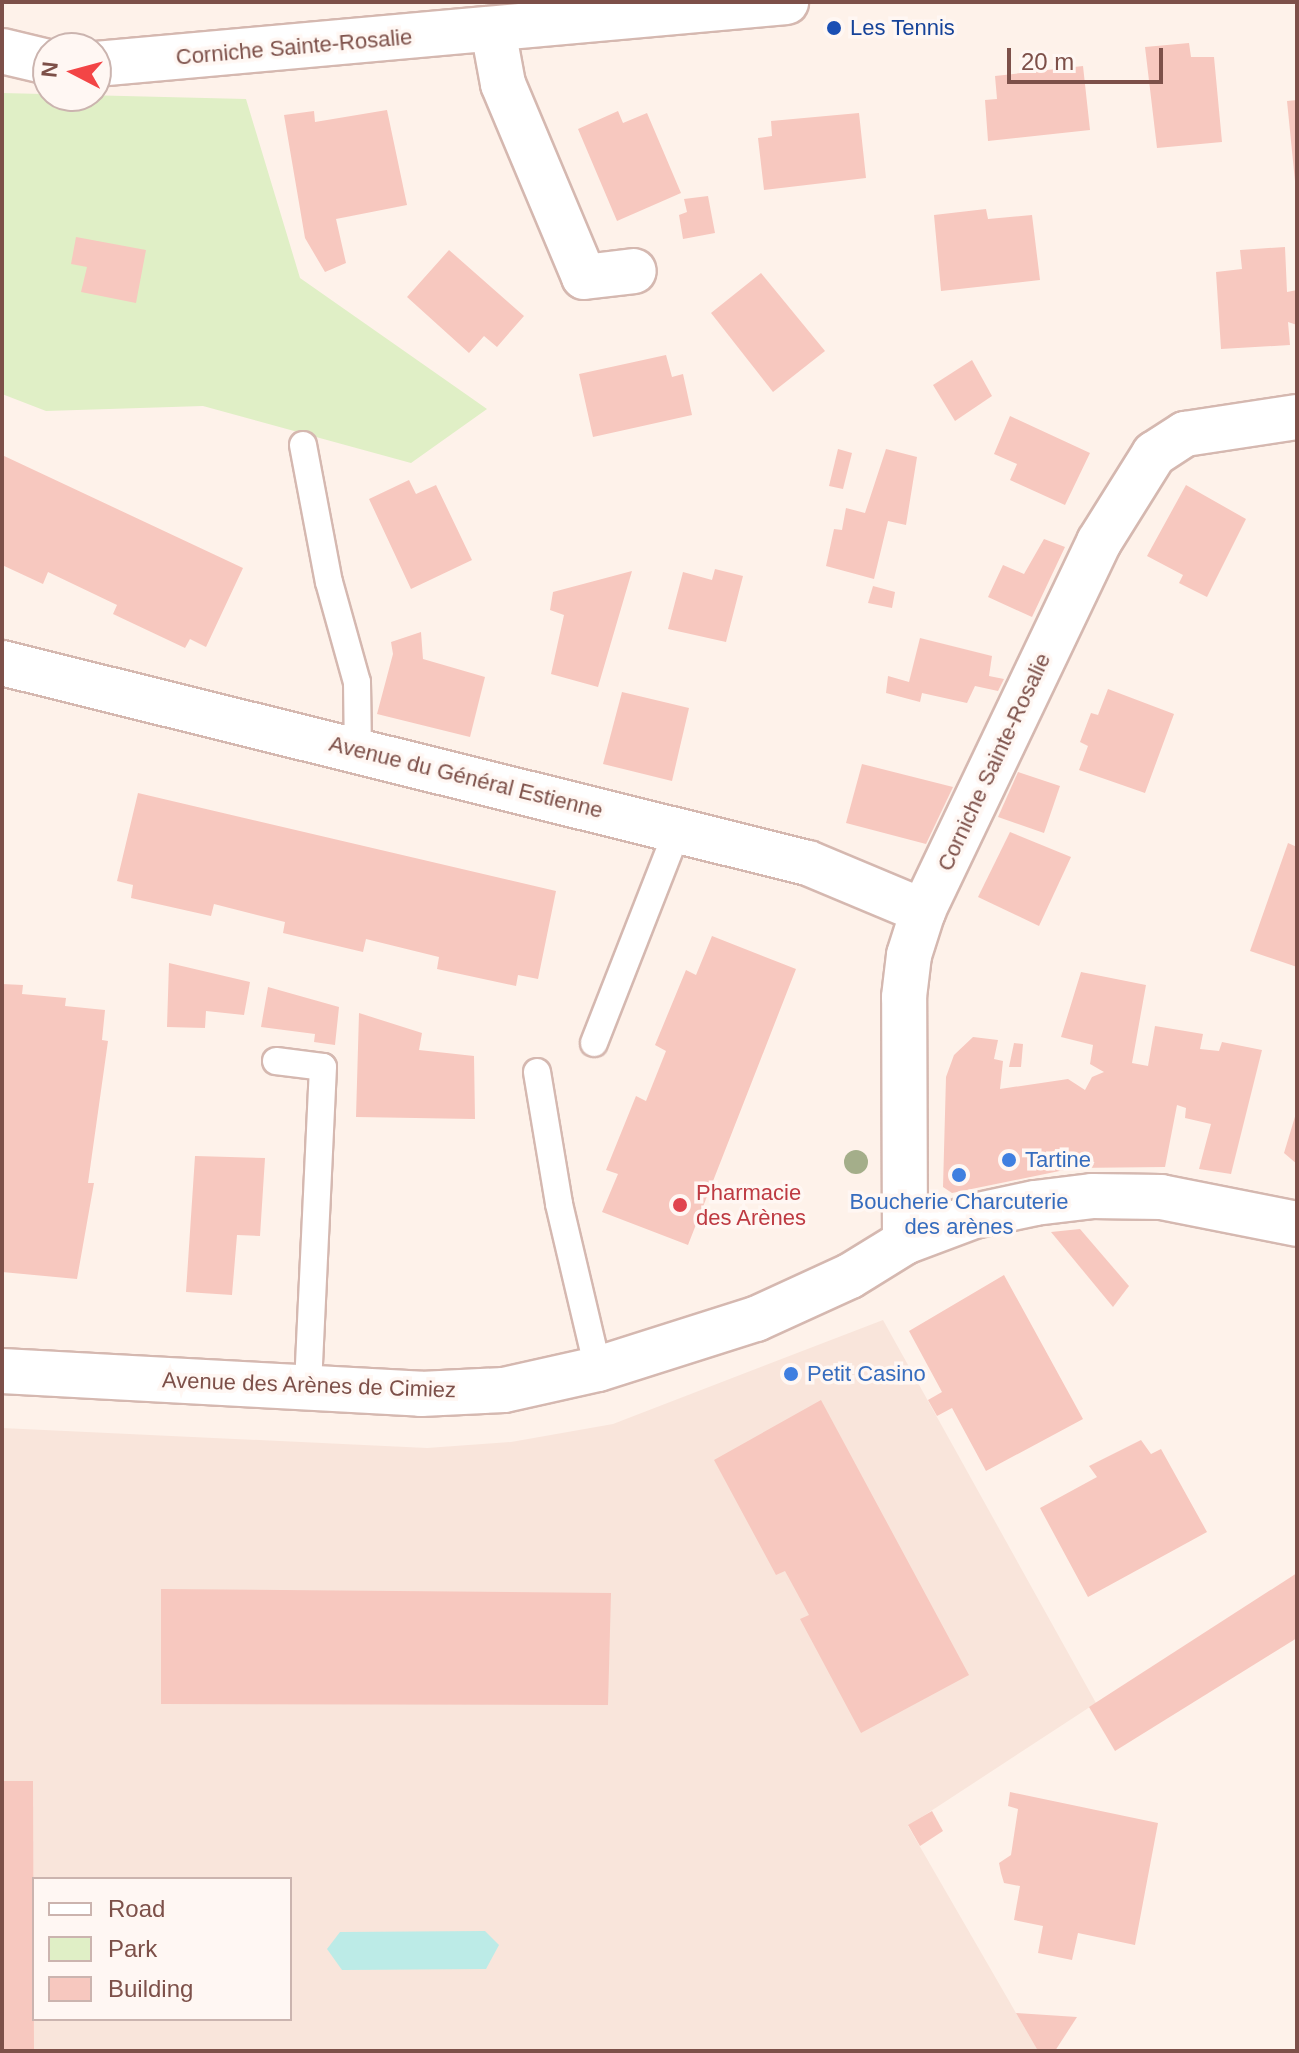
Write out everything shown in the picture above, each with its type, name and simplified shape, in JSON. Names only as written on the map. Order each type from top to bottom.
[{"type":"street","name":"Corniche Sainte-Rosalie","points":[[112,63],[786,2]]},
{"type":"street","points":[[493,30],[503,84],[584,277],[634,271]]},
{"type":"street","points":[[2,51],[32,58]]},
{"type":"street","name":"Corniche Sainte-Rosalie","points":[[905,1242],[904,997],[909,955],[923,911],[1099,542],[1154,454],[1185,434],[1297,417]]},
{"type":"street","name":"Avenue du Général Estienne","points":[[2,663],[808,863],[923,911]]},
{"type":"street","name":"Avenue des Arènes de Cimiez","points":[[2,1371],[421,1394],[504,1390],[598,1369],[756,1319],[850,1276],[905,1242],[974,1216],[1092,1196],[1161,1197],[1297,1224]]},
{"type":"lane","points":[[303,445],[329,582],[357,682],[358,751]]},
{"type":"lane","points":[[594,1043],[678,829]]},
{"type":"lane","points":[[276,1061],[323,1067],[308,1387]]},
{"type":"lane","points":[[537,1072],[559,1204],[598,1369]]},
{"type":"shaded area","points":[[883,1320],[1096,1703],[908,1826],[1038,2051],[2,2051],[2,1428],[427,1448],[511,1442],[613,1424]]},
{"type":"green space","points":[[2,93],[32,94],[32,112],[112,112],[112,96],[246,99],[300,278],[487,409],[411,463],[203,406],[46,411],[2,394]]},
{"type":"water","points":[[485,1931],[499,1945],[486,1969],[342,1970],[327,1949],[340,1932]]},
{"type":"building","points":[[1189,43],[1191,57],[1214,57],[1222,142],[1157,148],[1145,47]]},
{"type":"building","points":[[1083,66],[1090,130],[988,141],[985,100],[997,99],[995,76]]},
{"type":"building","points":[[1297,100],[1297,181],[1295,181],[1287,101]]},
{"type":"building","points":[[387,110],[407,205],[336,219],[346,263],[325,272],[305,238],[284,115],[314,111],[315,122]]},
{"type":"building","points":[[618,111],[623,123],[647,113],[681,193],[617,221],[578,129]]},
{"type":"building","points":[[859,113],[866,178],[764,190],[758,138],[772,136],[771,121]]},
{"type":"building","points":[[708,196],[715,233],[683,239],[679,215],[687,212],[684,199]]},
{"type":"building","points":[[986,209],[988,219],[1032,215],[1040,280],[941,291],[934,215]]},
{"type":"building","points":[[76,237],[146,250],[136,303],[81,292],[87,267],[71,264]]},
{"type":"building","points":[[1285,247],[1287,292],[1297,290],[1297,325],[1288,322],[1290,345],[1221,349],[1216,272],[1242,269],[1240,250]]},
{"type":"building","points":[[449,250],[524,316],[497,347],[484,336],[469,353],[407,297]]},
{"type":"building","points":[[761,273],[825,351],[773,392],[711,313]]},
{"type":"building","points":[[666,355],[672,377],[683,374],[692,415],[593,437],[579,374]]},
{"type":"building","points":[[972,360],[992,396],[955,421],[933,385]]},
{"type":"building","points":[[1010,416],[1090,453],[1065,505],[1010,480],[1017,464],[994,454]]},
{"type":"building","points":[[838,449],[852,453],[843,489],[829,486]]},
{"type":"building","points":[[886,449],[917,457],[906,525],[888,521],[874,579],[826,566],[834,529],[842,530],[846,508],[865,513]]},
{"type":"building","points":[[2,455],[243,568],[206,647],[190,639],[185,648],[113,614],[117,605],[48,572],[43,584],[2,565]]},
{"type":"building","points":[[409,480],[416,494],[436,485],[472,560],[411,589],[369,499]]},
{"type":"building","points":[[1186,485],[1246,519],[1207,597],[1179,583],[1183,575],[1147,556]]},
{"type":"building","points":[[1044,539],[1065,547],[1032,617],[988,597],[1003,565],[1024,574]]},
{"type":"building","points":[[715,569],[743,576],[726,642],[668,629],[683,572],[712,580]]},
{"type":"building","points":[[632,571],[598,687],[551,674],[564,615],[550,610],[553,592]]},
{"type":"building","points":[[873,586],[895,592],[892,608],[868,603]]},
{"type":"building","points":[[421,632],[423,659],[485,677],[470,737],[377,714],[393,654],[391,642]]},
{"type":"building","points":[[920,638],[992,656],[989,676],[1004,679],[998,691],[975,686],[967,703],[922,693],[920,702],[886,693],[888,676],[909,682]]},
{"type":"building","points":[[1108,689],[1174,714],[1145,793],[1079,770],[1088,746],[1080,742],[1091,713],[1098,715]]},
{"type":"building","points":[[622,692],[689,708],[672,781],[603,764]]},
{"type":"building","points":[[862,764],[953,787],[926,844],[846,823]]},
{"type":"building","points":[[1018,772],[1060,786],[1044,833],[998,817]]},
{"type":"building","points":[[138,793],[556,891],[538,979],[518,975],[516,986],[437,969],[439,957],[366,939],[363,952],[283,933],[285,922],[214,904],[211,916],[131,898],[133,885],[117,881]]},
{"type":"building","points":[[1010,832],[1071,857],[1039,926],[978,897]]},
{"type":"building","points":[[1288,843],[1297,847],[1297,967],[1250,951]]},
{"type":"building","points":[[712,936],[796,969],[688,1245],[602,1212],[618,1174],[606,1170],[636,1096],[646,1101],[666,1051],[655,1045],[686,970],[696,975]]},
{"type":"building","points":[[169,963],[250,982],[244,1015],[206,1011],[205,1028],[167,1027]]},
{"type":"building","points":[[1081,972],[1146,985],[1132,1063],[1148,1066],[1155,1026],[1203,1034],[1200,1049],[1219,1051],[1222,1042],[1262,1050],[1231,1174],[1199,1169],[1211,1124],[1185,1118],[1186,1108],[1177,1105],[1165,1167],[1074,1168],[952,1193],[943,1187],[946,1077],[954,1055],[973,1037],[998,1040],[994,1059],[1003,1061],[1000,1089],[1068,1079],[1085,1090],[1092,1077],[1104,1072],[1090,1064],[1093,1045],[1061,1037]]},
{"type":"building","points":[[2,984],[23,985],[22,994],[66,998],[65,1006],[105,1010],[102,1040],[108,1041],[88,1183],[94,1183],[77,1279],[2,1272]]},
{"type":"building","points":[[268,987],[339,1007],[335,1045],[314,1042],[315,1034],[261,1027]]},
{"type":"building","points":[[359,1013],[422,1033],[419,1050],[474,1056],[475,1119],[356,1117]]},
{"type":"building","points":[[1014,1043],[1023,1044],[1021,1067],[1009,1067]]},
{"type":"building","points":[[1297,1110],[1297,1164],[1284,1153]]},
{"type":"building","points":[[195,1156],[265,1158],[260,1236],[237,1235],[232,1295],[186,1292]]},
{"type":"building","points":[[1080,1229],[1129,1286],[1113,1307],[1051,1232]]},
{"type":"building","points":[[1004,1275],[1083,1419],[986,1471],[952,1408],[937,1416],[928,1400],[942,1392],[909,1331]]},
{"type":"building","points":[[821,1400],[969,1675],[861,1733],[800,1619],[809,1615],[785,1571],[776,1575],[714,1460]]},
{"type":"building","points":[[1141,1440],[1151,1454],[1161,1449],[1207,1532],[1088,1597],[1040,1508],[1097,1477],[1089,1466]]},
{"type":"building","points":[[1297,1573],[1297,1638],[1115,1751],[1089,1707]]},
{"type":"building","points":[[161,1589],[611,1593],[608,1705],[161,1704]]},
{"type":"building","points":[[2,1781],[33,1781],[34,2051],[2,2051]]},
{"type":"building","points":[[1010,1792],[1158,1823],[1135,1945],[1078,1933],[1072,1960],[1038,1953],[1043,1926],[1014,1920],[1020,1886],[1004,1883],[999,1863],[1011,1855],[1018,1809],[1008,1806]]},
{"type":"building","points":[[932,1811],[943,1831],[920,1846],[908,1825]]},
{"type":"building","points":[[1016,2013],[1077,2017],[1055,2051],[1038,2051]]},
{"type":"place","name":"Les Tennis","points":[[834,28]]},
{"type":"place","name":"Tartine","points":[[1009,1160]]},
{"type":"place","name":"Boucherie Charcuterie des arènes","points":[[959,1175]]},
{"type":"place","name":"Pharmacie des Arènes","points":[[680,1205]]},
{"type":"place","name":"Petit Casino","points":[[791,1374]]}]
